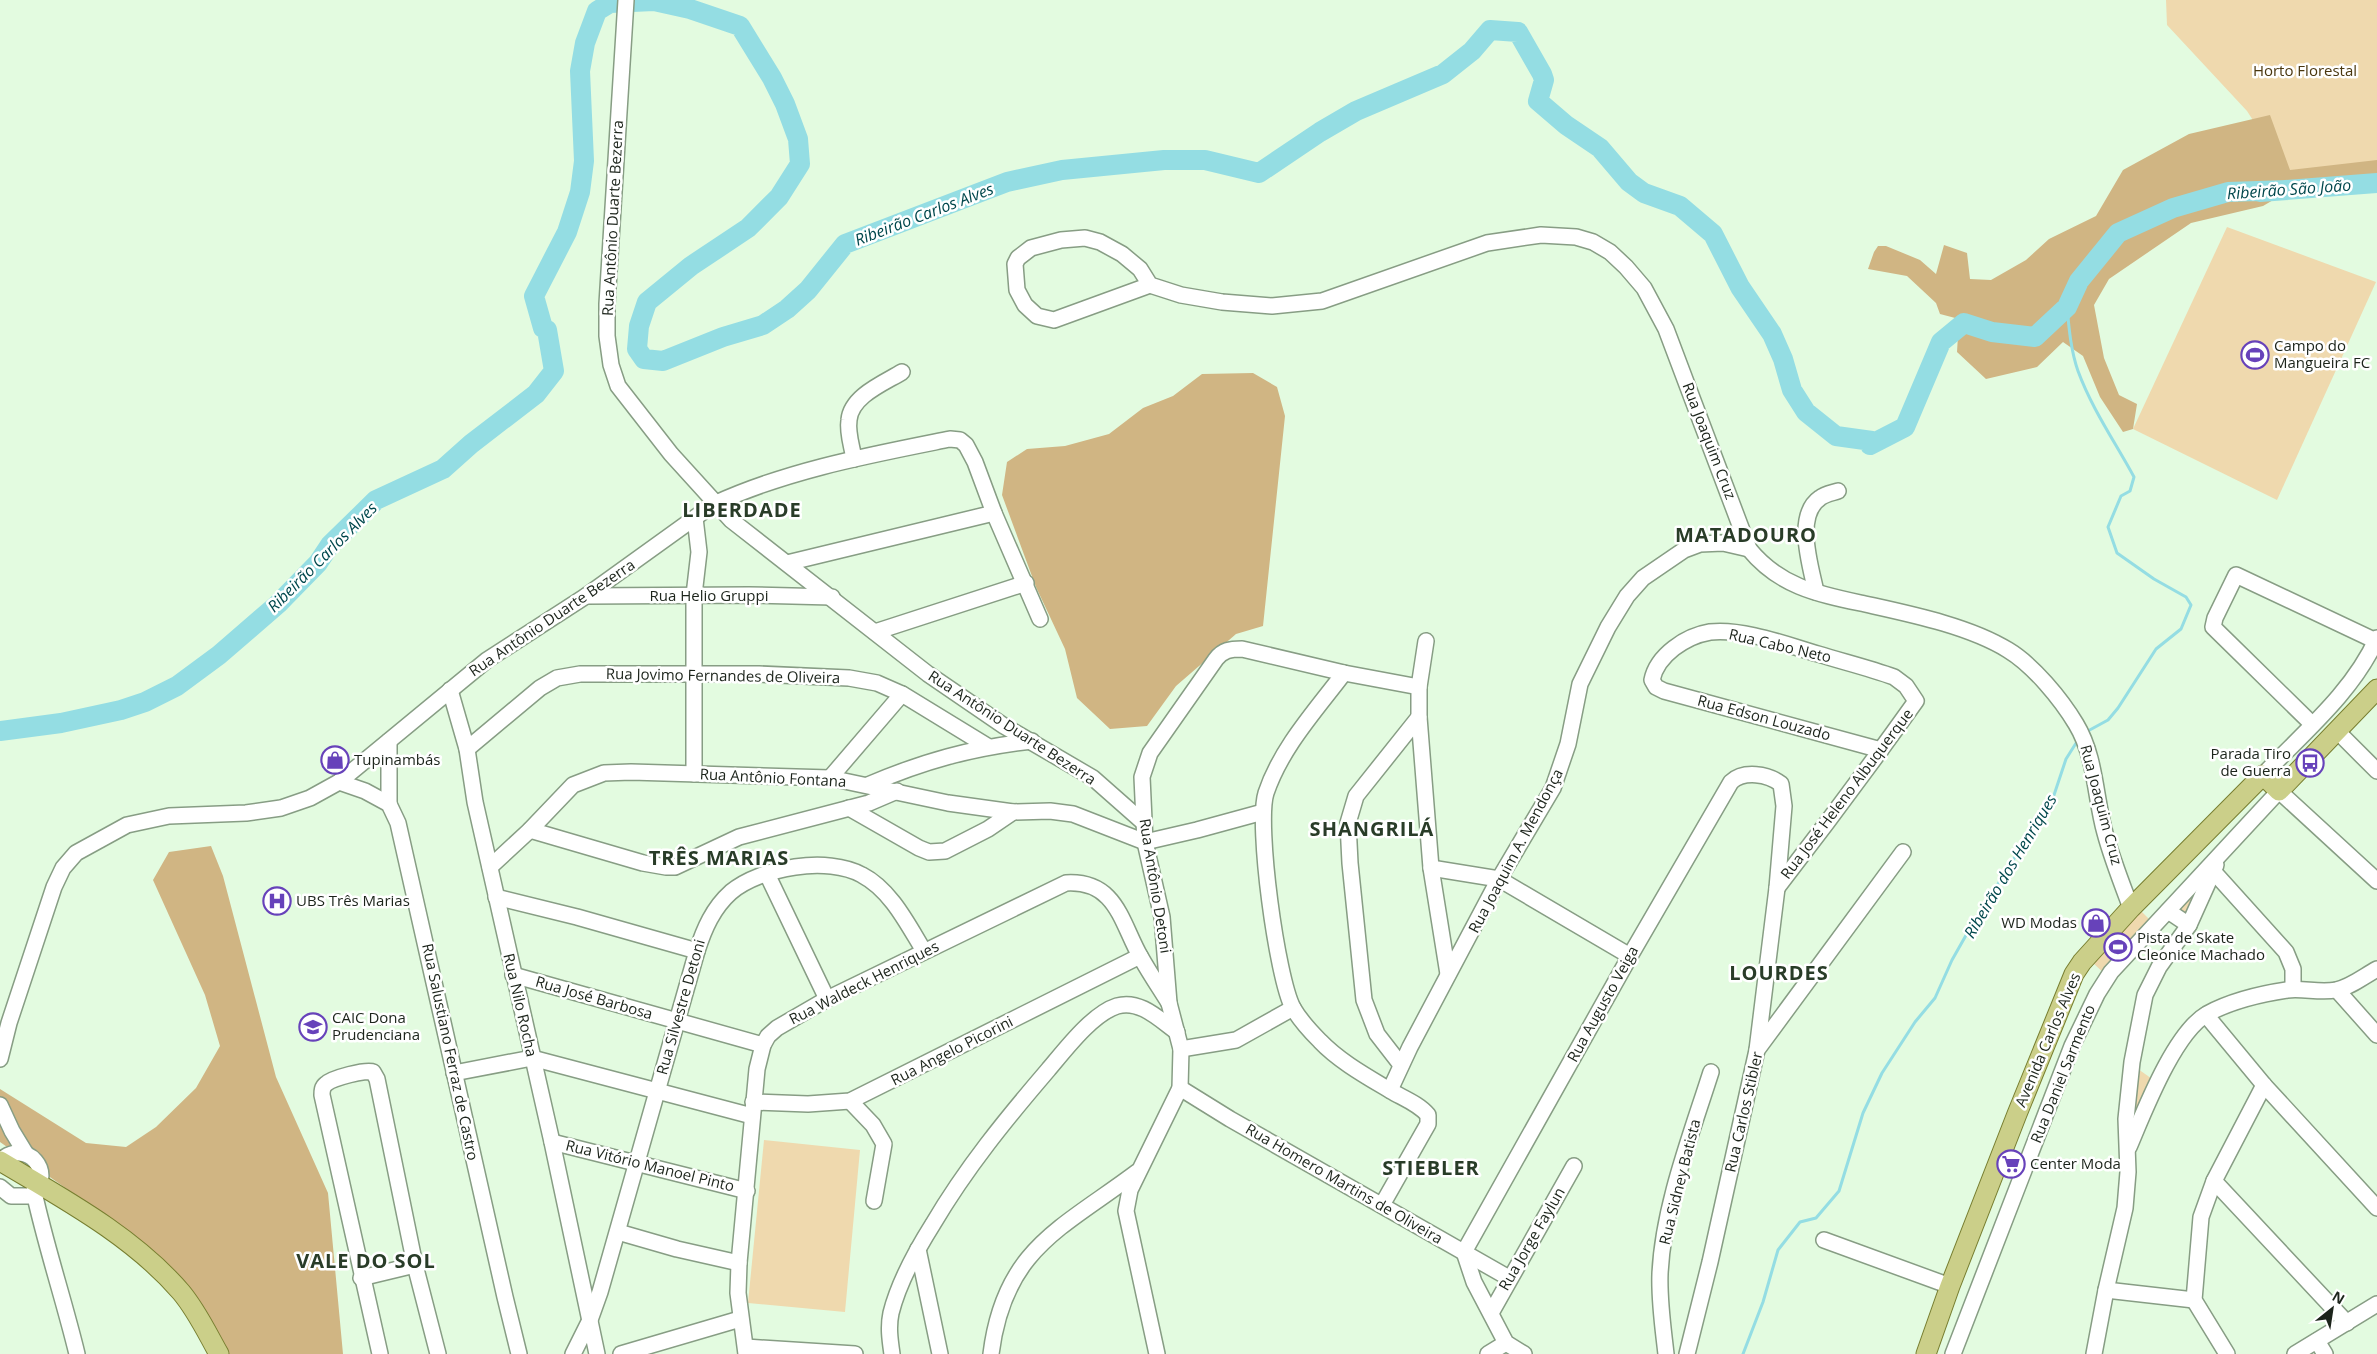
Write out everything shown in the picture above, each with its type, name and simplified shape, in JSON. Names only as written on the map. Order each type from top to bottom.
[{"type":"main road","points":[[2263,776],[2280,790],[2338,732],[2377,688]]},
{"type":"main road","name":"Avenida Carlos Alves","points":[[1926,1354],[1950,1286],[2074,974],[2082,962],[2131,908],[2263,776]]},
{"type":"main road","points":[[0,1161],[37,1189],[110,1230],[160,1270],[192,1307],[219,1354]]},
{"type":"street","name":"Rua Antônio Duarte Bezerra","points":[[626,0],[607,304],[607,336],[611,365],[618,386],[643,421],[714,504],[731,520],[832,597],[928,674],[1004,726],[1093,778],[1144,823]]},
{"type":"street","name":"Rua Joaquim Cruz","points":[[1150,285],[1181,295],[1222,302],[1280,305],[1322,301],[1487,243],[1541,235],[1576,237],[1593,242],[1610,252],[1626,266],[1644,288],[1666,329],[1749,549],[1769,571],[1784,580],[1816,592],[1943,623],[2008,649],[2025,661],[2062,704],[2078,727],[2087,749],[2105,833],[2131,908]]},
{"type":"street","points":[[1085,238],[1100,242],[1122,254],[1140,270],[1150,285],[1069,316],[1054,320],[1044,319],[1032,314],[1017,290],[1015,264],[1018,258],[1031,248],[1061,240],[1085,238]]},
{"type":"street","points":[[854,459],[849,430],[851,410],[858,401],[902,372]]},
{"type":"street","points":[[714,504],[776,480],[854,459],[954,439],[963,442],[971,454],[994,513],[1040,618]]},
{"type":"street","points":[[1816,592],[1806,524],[1814,504],[1820,497],[1838,491]]},
{"type":"street","name":"Rua Antônio Duarte Bezerra","points":[[0,1058],[9,1024],[54,887],[63,868],[76,853],[127,825],[170,816],[246,814],[281,808],[310,798],[339,782],[487,660],[586,596],[714,504]]},
{"type":"street","points":[[787,563],[994,513]]},
{"type":"street","points":[[694,774],[694,595],[699,552],[695,518]]},
{"type":"street","name":"Rua Joaquim A. Mendonça","points":[[1390,1090],[1448,974],[1499,879],[1553,788],[1568,744],[1580,684],[1600,642],[1627,596],[1644,578],[1684,550],[1700,544],[1723,543],[1749,549]]},
{"type":"street","points":[[2263,776],[2312,724],[2359,672],[2376,639],[2236,575],[2213,623],[2215,631],[2312,724]]},
{"type":"street","points":[[875,632],[1026,583]]},
{"type":"street","name":"Rua Helio Gruppi","points":[[586,596],[832,597]]},
{"type":"street","name":"Rua Cabo Neto","points":[[1652,680],[1659,661],[1680,645],[1696,636],[1724,632],[1780,643],[1888,675],[1906,686],[1916,701]]},
{"type":"street","points":[[1426,642],[1419,687],[1419,717],[1431,868],[1448,974]]},
{"type":"street","name":"Rua Antônio Detoni","points":[[1170,1004],[1162,917],[1145,842],[1142,777],[1150,753],[1216,659],[1221,653],[1230,649],[1242,649],[1344,673]]},
{"type":"street","points":[[1382,1205],[1424,1132],[1429,1119],[1425,1111],[1341,1059],[1322,1043],[1293,1008],[1282,970],[1270,906],[1263,812],[1266,795],[1278,763],[1344,673],[1419,687]]},
{"type":"street","name":"Rua Jovimo Fernandes de Oliveira","points":[[467,749],[540,688],[557,678],[580,674],[759,674],[848,678],[877,683],[902,694],[987,746]]},
{"type":"street","name":"Rua Edson Louzado","points":[[1652,680],[1656,687],[1664,691],[1880,750]]},
{"type":"street","name":"Rua Nilo Rocha","points":[[450,690],[467,749],[475,802],[552,1142],[597,1354]]},
{"type":"street","points":[[830,778],[902,694]]},
{"type":"street","name":"Rua José Heleno Albuquerque","points":[[1777,888],[1916,701]]},
{"type":"street","points":[[1401,1065],[1377,1034],[1364,1000],[1350,872],[1348,823],[1356,796],[1419,717]]},
{"type":"street","points":[[2338,732],[2377,771]]},
{"type":"street","points":[[389,741],[389,804]]},
{"type":"street","points":[[868,785],[912,766],[987,746],[1032,741]]},
{"type":"street","name":"Rua Antônio Fontana","points":[[490,867],[530,830],[573,785],[604,773],[631,772],[830,778],[948,803],[1013,812],[1050,811],[1073,814],[1145,842]]},
{"type":"street","name":"Rua Augusto Veiga","points":[[1464,1252],[1630,956],[1731,782],[1741,776],[1756,775],[1776,780],[1784,789],[1777,888]]},
{"type":"street","points":[[339,782],[365,790],[389,804]]},
{"type":"street","points":[[2189,925],[2173,905],[2280,790],[2377,882]]},
{"type":"street","points":[[530,830],[643,863],[675,867],[739,837],[869,803],[897,791]]},
{"type":"street","name":"Rua Salustiano Ferraz de Castro","points":[[389,804],[403,839],[454,1073],[519,1354]]},
{"type":"street","points":[[849,808],[920,848],[937,853],[945,852],[988,829],[1013,812]]},
{"type":"street","points":[[1145,842],[1263,812]]},
{"type":"street","name":"Rua Carlos Stibler","points":[[1687,1354],[1710,1262],[1757,1050],[1903,852]]},
{"type":"street","points":[[2094,1354],[2106,1290],[2126,1208],[2128,1102],[2132,1062],[2145,995],[2159,968],[2189,925],[2220,855]]},
{"type":"street","name":"Rua Silvestre Detoni","points":[[573,1354],[590,1320],[618,1232],[697,950],[705,926],[716,909],[732,892],[767,874],[809,865],[839,867],[862,875],[881,888],[924,951]]},
{"type":"street","points":[[1431,868],[1499,879],[1630,956]]},
{"type":"street","points":[[2213,871],[2286,952],[2293,969],[2293,989]]},
{"type":"street","points":[[767,874],[827,998]]},
{"type":"street","name":"Rua Waldeck Henriques","points":[[763,1045],[777,1028],[827,998],[1056,886],[1079,882],[1101,891],[1111,900],[1121,915],[1140,956],[1170,1004]]},
{"type":"street","points":[[1757,1050],[1777,888]]},
{"type":"street","points":[[496,897],[697,950]]},
{"type":"street","name":"Rua Daniel Sarmento","points":[[1953,1354],[2086,1014],[2110,972],[2173,905]]},
{"type":"street","name":"Rua Angelo Picorini","points":[[532,1058],[657,1090],[753,1109],[850,1102],[1140,956]]},
{"type":"street","points":[[2127,1151],[2174,1052],[2192,1026],[2206,1015],[2264,994],[2293,989],[2336,990],[2348,986],[2377,969]]},
{"type":"street","name":"Rua José Barbosa","points":[[513,975],[763,1045]]},
{"type":"street","points":[[2336,990],[2377,1035]]},
{"type":"street","points":[[1157,1354],[1126,1212],[1130,1190],[1180,1088],[1181,1049],[1170,1004]]},
{"type":"street","points":[[892,1354],[889,1332],[891,1314],[918,1249],[952,1192],[998,1129],[1061,1055],[1083,1031],[1117,1006],[1138,1006],[1177,1032]]},
{"type":"street","points":[[1181,1049],[1236,1040],[1293,1008]]},
{"type":"street","points":[[2206,1015],[2264,1085],[2377,1208]]},
{"type":"street","points":[[763,1045],[753,1109],[739,1263],[738,1293],[740,1319],[746,1351],[855,1354]]},
{"type":"street","points":[[454,1073],[532,1058]]},
{"type":"street","points":[[380,1354],[361,1278],[322,1091],[326,1084],[331,1081],[368,1070],[373,1072],[377,1079],[415,1265],[438,1354]]},
{"type":"street","name":"Rua Sidney Batista","points":[[1666,1354],[1660,1300],[1663,1242],[1674,1192],[1711,1072]]},
{"type":"street","points":[[2227,1354],[2194,1300],[2201,1217],[2214,1181],[2264,1085]]},
{"type":"street","name":"Rua Homero Martins de Oliveira","points":[[1180,1088],[1230,1119],[1509,1278]]},
{"type":"street","points":[[850,1102],[873,1125],[884,1144],[874,1201]]},
{"type":"street","points":[[0,1106],[26,1154],[38,1164],[41,1171],[37,1189],[47,1249],[65,1305],[77,1354]]},
{"type":"street","name":"Rua Vitório Manoel Pinto","points":[[552,1142],[747,1191]]},
{"type":"street","points":[[0,1161],[11,1153],[26,1154]]},
{"type":"street","name":"Rua Jorge Faylun","points":[[1491,1313],[1509,1278],[1574,1166]]},
{"type":"street","points":[[991,1354],[1002,1306],[1011,1281],[1024,1262],[1066,1222],[1140,1170]]},
{"type":"street","points":[[2214,1181],[2347,1323]]},
{"type":"street","points":[[0,1188],[17,1197],[30,1196],[37,1189]]},
{"type":"street","points":[[618,1232],[677,1249],[739,1263]]},
{"type":"street","points":[[1824,1240],[1950,1286]]},
{"type":"street","points":[[918,1249],[940,1354]]},
{"type":"street","points":[[1464,1252],[1474,1282],[1506,1343],[1524,1354]]},
{"type":"street","points":[[361,1278],[415,1265]]},
{"type":"street","points":[[2106,1290],[2194,1300]]},
{"type":"street","points":[[2295,1354],[2377,1304]]},
{"type":"street","points":[[621,1354],[740,1319]]},
{"type":"street","points":[[2317,1341],[2325,1354]]},
{"type":"street","points":[[1488,1354],[1506,1343]]},
{"type":"green space","name":"Horto Florestal","points":[[2166,0],[2377,0],[2377,184],[2288,190],[2280,162],[2247,111],[2167,25]]},
{"type":"green space","name":"Campo do Mangueira FC","points":[[2227,227],[2376,282],[2277,500],[2133,429]]},
{"type":"green space","points":[[2209,872],[2190,918],[2177,910]]},
{"type":"green space","name":"Pista de Skate Cleonice Machado","points":[[2139,909],[2152,922],[2106,975],[2093,963]]},
{"type":"green space","points":[[2138,1069],[2155,1081],[2135,1123],[2130,1111]]},
{"type":"green space","points":[[764,1140],[860,1150],[845,1312],[748,1303]]},
{"type":"shaded area","points":[[2270,115],[2290,170],[2377,160],[2377,191],[2280,196],[2263,206],[2191,223],[2109,279],[2094,305],[2104,358],[2119,395],[2137,404],[2133,429],[2123,432],[2100,397],[2083,356],[2063,342],[2037,367],[1986,379],[1957,352],[1959,319],[1940,314],[1936,303],[1907,276],[1868,269],[1878,246],[1886,246],[1920,260],[1936,274],[1944,245],[1967,253],[1970,279],[1991,280],[2026,260],[2049,239],[2096,216],[2123,170],[2189,134]]},
{"type":"shaded area","points":[[1253,373],[1277,387],[1285,416],[1263,626],[1236,634],[1176,686],[1147,726],[1110,729],[1077,698],[1065,649],[1036,587],[1002,495],[1007,462],[1027,449],[1065,446],[1109,434],[1143,408],[1173,396],[1202,374]]},
{"type":"shaded area","points":[[211,846],[223,876],[276,1077],[328,1193],[343,1354],[222,1354],[192,1293],[84,1201],[0,1142],[0,1089],[86,1143],[126,1147],[156,1127],[196,1088],[220,1046],[205,995],[153,880],[169,852]]},
{"type":"waterway","name":"Ribeirão Carlos Alves","points":[[0,731],[61,723],[121,710],[145,702],[177,686],[219,655],[278,604],[318,563],[330,545],[376,500],[443,469],[471,444],[536,394],[554,371],[547,330],[543,328],[534,296],[567,232],[580,192],[584,161],[580,71],[585,43],[597,11],[610,3],[654,1],[690,9],[740,26],[772,78],[785,104],[798,139],[800,164],[779,197],[748,228],[691,266],[647,302],[639,326],[637,349],[644,359],[663,361],[723,337],[763,325],[787,309],[808,290],[845,244],[1007,182],[1062,170],[1164,160],[1205,160],[1259,173],[1320,132],[1356,111],[1443,74],[1472,51],[1490,30],[1518,32],[1544,80],[1538,101],[1566,125],[1600,148],[1629,182],[1644,193],[1680,206],[1713,234],[1740,287],[1772,334],[1783,359],[1792,390],[1806,412],[1836,436],[1872,441],[1870,445],[1905,427],[1941,342],[1964,323],[1992,332],[2035,337],[2067,307],[2079,281],[2118,233],[2173,208],[2228,192],[2288,190],[2260,192],[2377,183]]},
{"type":"waterway","name":"Ribeirão dos Henriques","points":[[2067,307],[2072,348],[2078,371],[2097,412],[2134,477],[2130,491],[2121,496],[2108,527],[2117,553],[2154,579],[2186,597],[2191,605],[2181,629],[2156,649],[2118,708],[2108,720],[2086,732]]},
{"type":"waterway","name":"Ribeirão dos Henriques","points":[[1743,1354],[1763,1302],[1778,1250],[1800,1222],[1816,1218],[1839,1191],[1863,1113],[1882,1073],[1915,1022],[1935,998],[1952,960],[1969,930],[2025,841],[2051,804],[2066,759],[2078,740]]},
{"type":"place","name":"Campo do Mangueira FC","points":[[2255,355]]},
{"type":"place","name":"Tupinambás","points":[[335,760]]},
{"type":"place","name":"Parada Tiro de Guerra","points":[[2310,763]]},
{"type":"place","name":"UBS Três Marias","points":[[277,901]]},
{"type":"place","name":"WD Modas","points":[[2096,923]]},
{"type":"place","name":"Pista de Skate Cleonice Machado","points":[[2118,947]]},
{"type":"place","name":"CAIC Dona Prudenciana","points":[[313,1027]]},
{"type":"place","name":"Center Moda","points":[[2011,1164]]},
{"type":"district","name":"LIBERDADE","points":[[742,510]]},
{"type":"district","name":"MATADOURO","points":[[1746,535]]},
{"type":"district","name":"SHANGRILÁ","points":[[1372,829]]},
{"type":"district","name":"TRÊS MARIAS","points":[[719,858]]},
{"type":"district","name":"LOURDES","points":[[1779,973]]},
{"type":"district","name":"STIEBLER","points":[[1431,1168]]},
{"type":"district","name":"VALE DO SOL","points":[[366,1261]]},
{"type":"water label","name":"Ribeirão São João","points":[[2289,189]]}]
